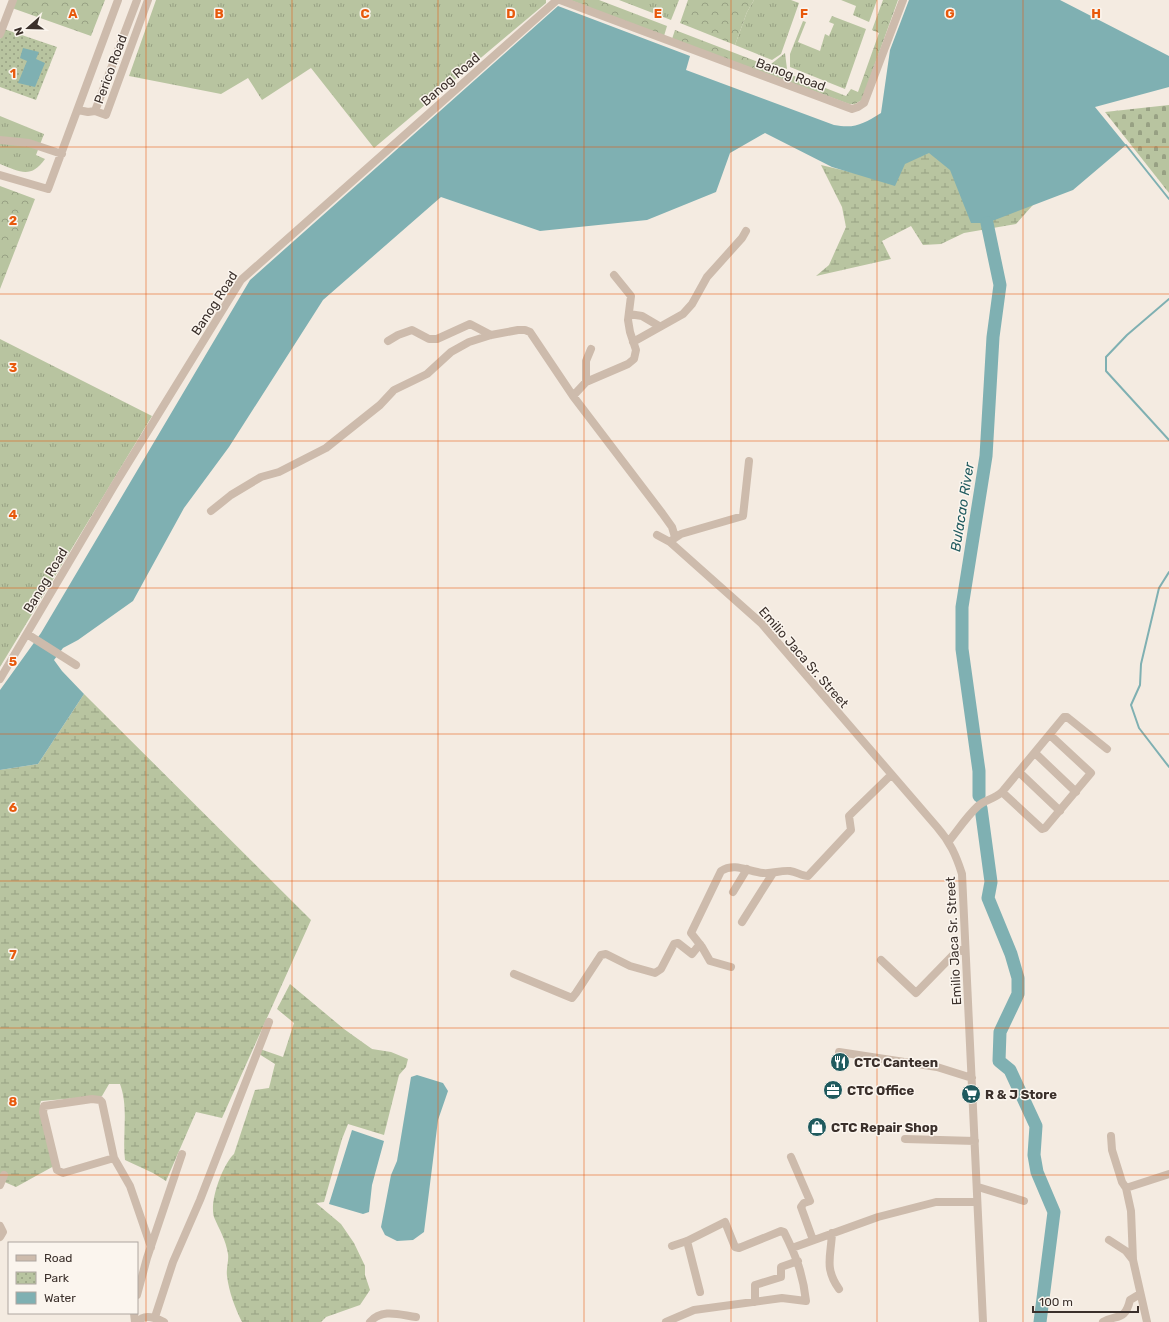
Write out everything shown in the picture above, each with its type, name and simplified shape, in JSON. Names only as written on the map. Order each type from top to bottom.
[{"type":"street","points":[[0,34],[13,0]]},
{"type":"street","name":"Perico Road","points":[[0,175],[48,189],[118,0]]},
{"type":"street","name":"Perico Road","points":[[137,0],[95,110],[106,115],[148,0]]},
{"type":"street","name":"Banog Road","points":[[0,679],[241,280],[557,0]]},
{"type":"street","name":"Banog Road","points":[[560,0],[852,109],[864,103],[903,0]]},
{"type":"street","points":[[78,110],[88,112],[95,110]]},
{"type":"street","points":[[0,140],[29,143],[62,154]]},
{"type":"street","points":[[633,342],[659,326],[679,318],[692,304],[707,277],[742,238],[746,231]]},
{"type":"street","points":[[574,396],[586,382],[628,364],[634,359],[636,350],[628,320],[631,296],[614,275]]},
{"type":"street","points":[[629,314],[642,316],[659,326]]},
{"type":"street","points":[[388,341],[398,335],[412,330],[429,339],[437,339],[470,324],[491,335]]},
{"type":"street","points":[[211,511],[231,495],[260,477],[278,472],[326,448],[380,405],[394,390],[428,374],[451,352],[470,342],[491,335],[524,330],[530,332],[574,396],[672,526],[672,540]]},
{"type":"street","points":[[586,382],[586,361],[591,349]]},
{"type":"street","points":[[672,540],[681,534],[742,516],[749,461]]},
{"type":"street","name":"Emilio Jaca Sr. Street","points":[[657,535],[672,540],[761,623],[949,841],[956,854],[962,874],[976,1141],[978,1187],[977,1202],[983,1322]]},
{"type":"street","points":[[27,634],[76,665]]},
{"type":"street","points":[[949,841],[976,807],[984,801],[996,798],[1020,773],[1063,717],[1067,717],[1107,749]]},
{"type":"street","points":[[1002,792],[1043,829],[1076,792],[1091,773],[1050,735]]},
{"type":"street","points":[[1035,753],[1076,792]]},
{"type":"street","points":[[1020,773],[1060,811]]},
{"type":"street","points":[[731,967],[710,961],[700,944],[691,933],[691,930],[718,874],[724,869],[742,867],[764,874],[788,870],[805,876],[811,874],[851,830],[850,816],[852,813],[891,775]]},
{"type":"street","points":[[733,892],[747,869]]},
{"type":"street","points":[[742,922],[773,873]]},
{"type":"street","points":[[514,974],[572,998],[597,959],[603,954],[630,966],[655,973],[661,969],[674,944],[678,943],[692,954],[700,944]]},
{"type":"street","points":[[881,960],[916,994],[954,954],[965,948]]},
{"type":"street","points":[[155,1317],[173,1262],[200,1200],[269,1022]]},
{"type":"street","points":[[839,1052],[937,1067],[972,1078]]},
{"type":"street","points":[[114,1158],[63,1172],[57,1170],[43,1112],[44,1106],[81,1100],[100,1100],[105,1112],[114,1158],[130,1186],[151,1247]]},
{"type":"street","points":[[1111,1136],[1118,1169],[1122,1182],[1126,1188],[1131,1211],[1133,1260],[1147,1322]]},
{"type":"street","points":[[905,1139],[976,1141]]},
{"type":"street","points":[[138,1292],[182,1154]]},
{"type":"street","points":[[791,1157],[810,1201],[804,1203],[801,1207],[813,1240]]},
{"type":"street","points":[[1126,1188],[1169,1174]]},
{"type":"street","points":[[0,1185],[4,1175]]},
{"type":"street","points":[[978,1187],[1024,1201]]},
{"type":"street","points":[[792,1248],[878,1217],[936,1202],[977,1202]]},
{"type":"street","points":[[666,1322],[694,1310],[782,1298],[806,1301],[804,1278],[798,1261],[784,1232],[781,1231],[740,1248],[735,1247],[725,1222],[687,1241],[672,1246]]},
{"type":"street","points":[[0,1226],[3,1232],[0,1237]]},
{"type":"street","points":[[832,1233],[828,1262],[834,1282],[839,1289]]},
{"type":"street","points":[[1109,1240],[1126,1250],[1133,1260]]},
{"type":"street","points":[[687,1241],[700,1292]]},
{"type":"street","points":[[755,1302],[755,1285],[782,1277],[781,1267],[798,1261]]},
{"type":"street","points":[[1103,1322],[1121,1317],[1128,1307],[1130,1300],[1140,1294]]},
{"type":"street","points":[[370,1322],[380,1314],[388,1313],[416,1317]]},
{"type":"street","points":[[137,1322],[143,1317],[155,1317],[164,1322]]},
{"type":"green space","points":[[15,0],[105,0],[91,36],[12,8]]},
{"type":"green space","points":[[156,0],[546,0],[546,3],[374,148],[311,68],[262,100],[248,78],[221,94],[129,76]]},
{"type":"green space","points":[[570,0],[599,0],[667,26],[664,36]]},
{"type":"green space","points":[[619,0],[679,0],[671,20]]},
{"type":"green space","points":[[688,0],[754,0],[747,12],[735,45],[680,23]]},
{"type":"green space","points":[[754,0],[791,0],[799,3],[781,54],[772,60],[735,45],[747,12]]},
{"type":"green space","points":[[841,0],[877,0],[869,22],[853,15],[856,6]]},
{"type":"green space","points":[[883,0],[898,0],[862,100],[855,104],[849,104],[672,39],[675,30],[846,96],[851,89],[858,92],[879,33],[872,30]]},
{"type":"green space","points":[[832,16],[866,29],[845,89],[790,67],[790,54],[803,21],[806,22],[798,42],[820,51],[825,34],[829,36],[834,24],[829,22]]},
{"type":"green space","points":[[4,29],[57,47],[36,100],[0,87],[0,39]]},
{"type":"green space","points":[[785,53],[787,69],[771,64]]},
{"type":"green space","points":[[1169,105],[1169,193],[1105,112]]},
{"type":"green space","points":[[0,116],[44,134],[36,155],[45,159],[35,169],[25,172],[0,164]]},
{"type":"green space","points":[[918,148],[1048,188],[1016,224],[964,233],[941,244],[923,245],[911,226],[882,241],[891,259],[816,276],[829,265],[846,227],[842,207],[821,165],[888,181]]},
{"type":"green space","points":[[0,186],[35,199],[0,289]]},
{"type":"green space","points":[[0,339],[152,416],[0,667]]},
{"type":"green space","points":[[84,694],[311,920],[222,1118],[196,1112],[166,1181],[125,1160],[125,1112],[123,1093],[120,1084],[109,1084],[102,1096],[41,1101],[40,1104],[54,1166],[16,1187],[0,1180],[0,770],[38,764]]},
{"type":"green space","points":[[290,984],[344,1029],[372,1049],[391,1052],[408,1059],[406,1067],[399,1075],[384,1135],[348,1124],[342,1139],[324,1202],[316,1203],[341,1224],[354,1243],[365,1266],[365,1275],[370,1290],[360,1305],[326,1317],[321,1322],[242,1322],[229,1288],[227,1273],[228,1254],[224,1239],[214,1217],[213,1202],[218,1183],[226,1166],[234,1154],[255,1090],[269,1088],[275,1064],[259,1054],[260,1049],[283,1057],[294,1023],[277,1009]]},
{"type":"water","points":[[909,0],[1060,0],[1169,56],[1169,87],[1095,107],[1126,145],[1073,190],[987,223],[971,223],[950,170],[929,153],[905,164],[895,186],[832,167],[765,133],[730,153],[716,192],[647,220],[540,231],[441,197],[323,300],[229,447],[184,508],[133,601],[78,640],[63,648],[54,660],[62,671],[84,694],[38,764],[0,770],[0,690],[41,633],[250,280],[558,6],[690,56],[686,70],[834,125],[853,126],[864,123],[881,113],[890,50]]},
{"type":"water","points":[[23,48],[39,52],[36,59],[45,63],[35,87],[18,83],[27,61],[20,58]]},
{"type":"water","points":[[417,1075],[443,1083],[448,1091],[438,1120],[424,1232],[413,1240],[397,1241],[385,1235],[381,1227],[391,1175],[397,1161],[411,1077]]},
{"type":"water","points":[[352,1130],[384,1141],[372,1185],[369,1212],[363,1214],[329,1204]]},
{"type":"waterway","points":[[1126,145],[1169,199]]},
{"type":"waterway","name":"Bulacao River","points":[[979,796],[979,771],[962,649],[962,607],[986,456],[993,337],[1000,285],[987,223]]},
{"type":"waterway","points":[[1169,299],[1127,335],[1106,357],[1106,371],[1169,440]]},
{"type":"waterway","points":[[1169,572],[1159,588],[1141,664],[1140,685],[1131,705],[1139,728],[1169,767]]},
{"type":"waterway","name":"Bulacao River","points":[[981,808],[991,882],[988,898],[1011,954],[1018,978],[1018,994],[1000,1032],[999,1061],[1010,1070],[1036,1126],[1034,1155],[1037,1172],[1054,1212],[1040,1322]]},
{"type":"place","name":"CTC Canteen","points":[[840,1062]]},
{"type":"place","name":"CTC Office","points":[[833,1090]]},
{"type":"place","name":"R & J Store","points":[[971,1094]]},
{"type":"place","name":"CTC Repair Shop","points":[[817,1127]]}]
